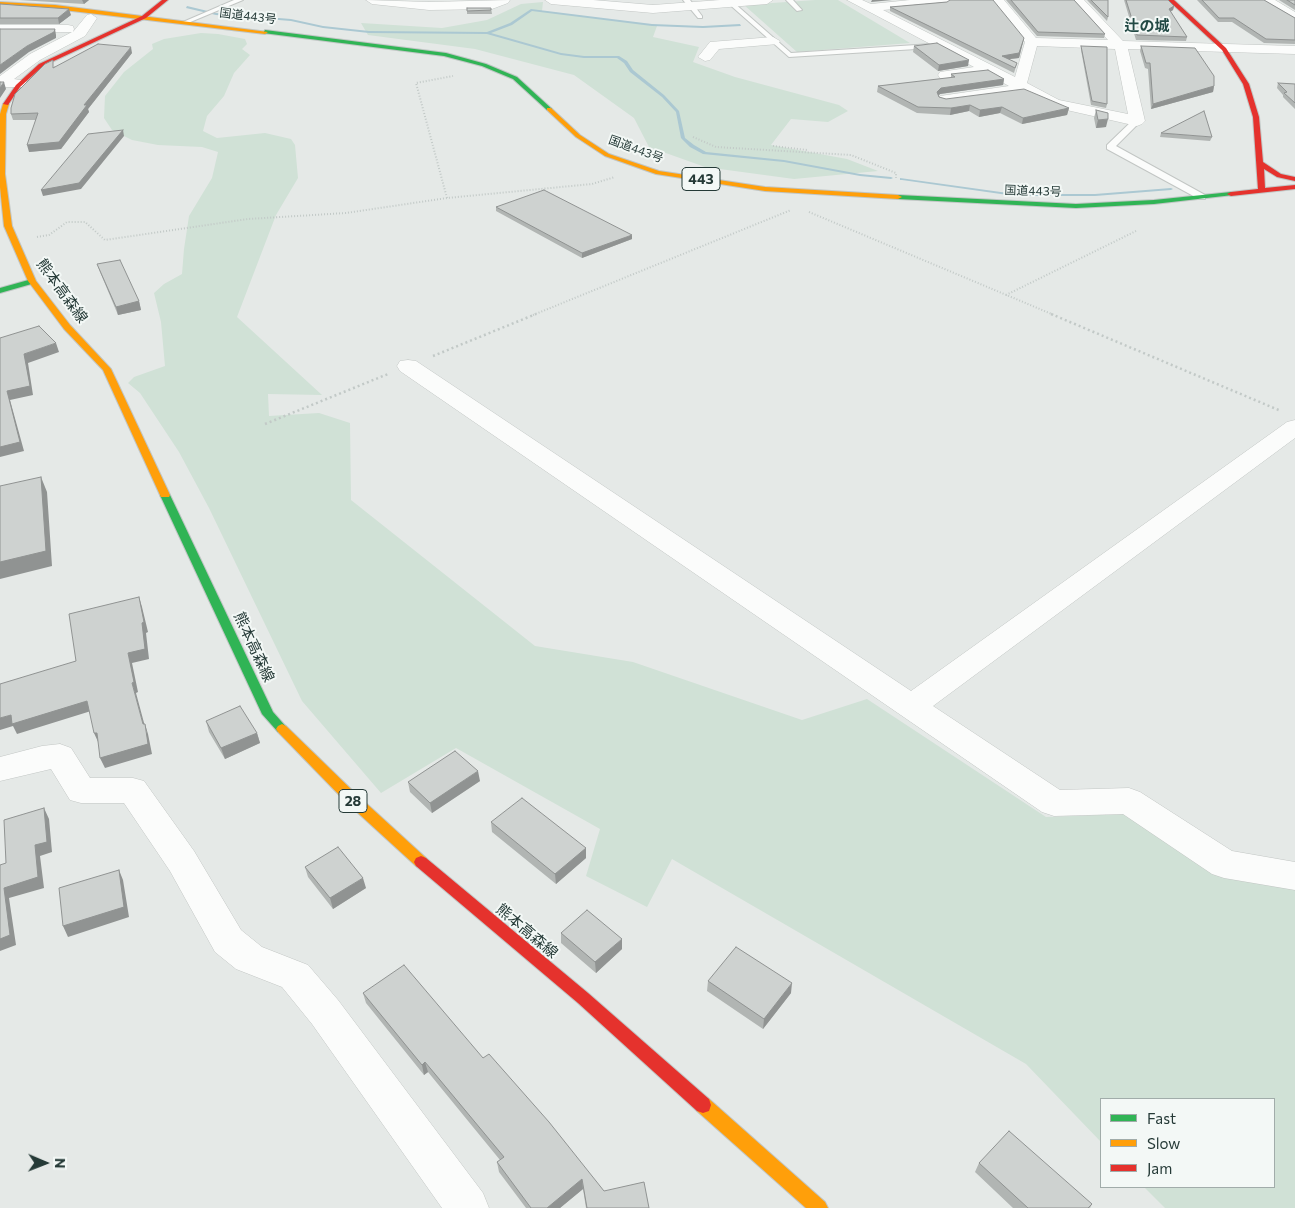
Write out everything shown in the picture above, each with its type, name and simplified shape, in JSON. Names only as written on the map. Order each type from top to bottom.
[{"type":"main road","name":"熊本高森線","points":[[165,0],[144,17],[41,66],[3,102],[2,174],[8,223],[32,281],[67,327],[107,370],[268,714],[351,798],[406,849],[583,998],[819,1208]]},
{"type":"main road","points":[[1171,0],[1224,49],[1246,84],[1256,117],[1262,190]]},
{"type":"main road","name":"国道443号","points":[[0,4],[55,7],[144,17],[444,54],[484,65],[515,78],[578,136],[607,156],[658,173],[765,189],[1008,204],[1076,206],[1154,202],[1295,187]]},
{"type":"main road","points":[[1260,163],[1279,176],[1295,179]]},
{"type":"main road","points":[[0,291],[32,281]]},
{"type":"street","points":[[372,0],[492,5],[504,0]]},
{"type":"street","points":[[551,0],[603,2],[653,9],[688,3],[731,3],[766,0]]},
{"type":"street","points":[[853,0],[1054,103],[1137,121],[1121,46],[1077,0]]},
{"type":"street","points":[[869,8],[946,0]]},
{"type":"street","points":[[997,0],[1032,42],[1295,50]]},
{"type":"street","points":[[1266,0],[1295,17]]},
{"type":"street","points":[[0,29],[57,30],[87,23],[80,33],[35,57],[0,83],[21,84]]},
{"type":"street","points":[[704,57],[715,45],[773,41]]},
{"type":"street","points":[[1022,87],[1032,42]]},
{"type":"street","points":[[945,75],[989,70]]},
{"type":"street","points":[[944,98],[1022,87]]},
{"type":"street","points":[[408,366],[1054,803],[1129,801],[1224,864],[1295,876]]},
{"type":"street","points":[[912,706],[1290,420]]},
{"type":"street","points":[[0,769],[42,758],[60,756],[82,791],[133,790],[182,861],[228,941],[249,958],[295,976],[325,1012],[468,1208]]},
{"type":"lane","points":[[186,22],[240,0]]},
{"type":"lane","points":[[789,0],[799,10]]},
{"type":"lane","points":[[688,3],[700,16]]},
{"type":"lane","points":[[731,3],[789,55],[941,45]]},
{"type":"lane","points":[[1137,121],[1110,147],[1202,197]]},
{"type":"path","points":[[447,198],[416,83],[461,74]]},
{"type":"path","points":[[693,136],[704,143],[716,147],[851,155]]},
{"type":"path","points":[[773,146],[851,155],[896,173],[894,197]]},
{"type":"path","points":[[8,223],[24,222],[30,238],[49,235],[67,222],[84,222],[105,240],[248,218],[346,213],[447,198],[592,184],[621,176],[614,173]]},
{"type":"path","points":[[265,424],[798,207],[765,189]]},
{"type":"path","points":[[807,211],[1005,295],[1290,420]]},
{"type":"path","points":[[1005,295],[1136,231]]},
{"type":"green space","points":[[838,0],[910,43],[797,52],[744,5]]},
{"type":"green space","points":[[543,2],[542,11],[657,26],[653,37],[699,47],[693,62],[735,77],[839,105],[848,111],[828,122],[791,119],[771,145],[847,159],[878,171],[794,179],[705,167],[649,147],[634,118],[574,75],[475,49],[368,35],[361,23],[442,28],[487,20],[521,4]]},
{"type":"green space","points":[[201,33],[245,39],[247,44],[242,49],[250,55],[234,73],[224,96],[207,116],[203,131],[217,138],[265,133],[291,139],[295,145],[298,178],[276,215],[237,317],[322,395],[268,394],[269,416],[319,413],[350,423],[351,500],[535,646],[633,662],[802,720],[867,699],[1046,817],[1126,814],[1295,889],[1295,1208],[1165,1208],[1145,1188],[1275,1188],[1275,1098],[1100,1098],[1100,1141],[1026,1064],[672,859],[647,907],[586,876],[600,829],[456,748],[381,793],[302,701],[209,508],[179,452],[140,393],[128,383],[134,377],[165,366],[161,322],[154,293],[164,284],[182,274],[189,216],[212,178],[218,152],[202,147],[158,145],[132,140],[112,130],[104,118],[105,96],[124,72],[153,49],[152,44],[164,39]]},
{"type":"building","points":[[950,0],[993,0],[1024,38],[1019,53],[1002,56],[1017,63],[1015,68],[890,7],[947,2]]},
{"type":"building","points":[[1011,0],[1074,0],[1105,34],[1038,32]]},
{"type":"building","points":[[1091,0],[1108,0],[1108,17]]},
{"type":"building","points":[[1126,0],[1168,0],[1174,6],[1169,9],[1187,37],[1137,35]]},
{"type":"building","points":[[1202,0],[1264,0],[1295,18],[1295,40],[1266,39],[1234,18],[1219,18]]},
{"type":"building","points":[[1287,0],[1295,0],[1295,5]]},
{"type":"building","points":[[0,4],[69,9],[58,18],[0,18]]},
{"type":"building","points":[[467,8],[491,8],[491,10],[467,11]]},
{"type":"building","points":[[0,29],[55,29],[54,32],[27,46],[0,65]]},
{"type":"building","points":[[937,43],[969,60],[939,65],[914,46]]},
{"type":"building","points":[[98,44],[131,47],[84,105],[87,105],[59,142],[27,145],[38,113],[11,114],[15,94],[45,64],[53,60],[53,68]]},
{"type":"building","points":[[1081,46],[1107,47],[1107,104],[1092,101]]},
{"type":"building","points":[[1141,46],[1195,48],[1214,76],[1214,86],[1153,104],[1150,63],[1146,63]]},
{"type":"building","points":[[988,70],[1004,79],[941,88],[937,92],[939,97],[946,99],[1024,89],[1069,108],[1023,118],[1002,107],[980,110],[970,105],[951,108],[918,107],[878,86],[955,77],[951,74]]},
{"type":"building","points":[[1278,83],[1295,84],[1295,103],[1284,93],[1287,92]]},
{"type":"building","points":[[1096,110],[1108,113],[1108,119],[1098,120]]},
{"type":"building","points":[[1204,111],[1212,137],[1161,133]]},
{"type":"building","points":[[123,130],[79,183],[41,190],[88,134]]},
{"type":"building","points":[[544,190],[632,235],[582,253],[496,207]]},
{"type":"building","points":[[120,260],[139,301],[116,307],[97,264]]},
{"type":"building","points":[[39,326],[56,343],[24,354],[30,386],[7,391],[20,442],[0,447],[0,338]]},
{"type":"building","points":[[41,477],[46,551],[0,562],[0,486]]},
{"type":"building","points":[[139,597],[144,622],[142,623],[145,649],[128,653],[134,682],[132,683],[143,724],[145,724],[148,744],[100,758],[97,733],[94,733],[87,701],[12,724],[11,715],[0,718],[0,684],[76,661],[69,614]]},
{"type":"building","points":[[240,706],[257,733],[221,748],[206,721]]},
{"type":"building","points":[[455,751],[478,771],[430,803],[408,782]]},
{"type":"building","points":[[522,798],[586,848],[555,874],[491,822]]},
{"type":"building","points":[[44,808],[47,842],[35,845],[38,877],[4,888],[10,935],[0,939],[0,865],[6,863],[4,820]]},
{"type":"building","points":[[338,847],[363,878],[330,898],[305,867]]},
{"type":"building","points":[[119,870],[124,907],[63,926],[59,888]]},
{"type":"building","points":[[587,910],[622,939],[595,962],[561,933]]},
{"type":"building","points":[[736,947],[792,983],[764,1019],[708,981]]},
{"type":"building","points":[[404,965],[483,1058],[489,1054],[549,1122],[604,1191],[644,1182],[649,1208],[587,1208],[582,1179],[547,1208],[531,1208],[497,1162],[504,1157],[425,1062],[422,1065],[363,993]]},
{"type":"building","points":[[1009,1131],[1092,1204],[1088,1208],[1028,1208],[979,1163]]},
{"type":"waterway","points":[[187,7],[216,14],[291,20],[323,27],[369,32],[487,33]]},
{"type":"waterway","points":[[487,33],[511,24],[531,10],[652,25],[703,27],[740,25]]},
{"type":"waterway","points":[[487,33],[561,54],[584,57],[618,57],[626,62],[631,71],[663,96],[678,112],[683,138],[692,146],[705,153],[784,161],[860,175],[891,178]]},
{"type":"waterway","points":[[902,179],[1015,195],[1095,195],[1171,189]]},
{"type":"traffic: fast","points":[[265,32],[444,54],[484,65],[515,78],[549,109]]},
{"type":"traffic: fast","points":[[898,197],[1076,206],[1154,202],[1231,194]]},
{"type":"traffic: fast","points":[[0,291],[32,281]]},
{"type":"traffic: fast","points":[[165,495],[268,714],[282,729]]},
{"type":"traffic: slow","points":[[0,4],[55,7],[265,32]]},
{"type":"traffic: slow","points":[[6,104],[3,114],[2,174],[8,226],[32,281],[67,327],[107,369],[165,495]]},
{"type":"traffic: slow","points":[[549,109],[578,136],[607,155],[658,173],[765,189],[898,197]]},
{"type":"traffic: slow","points":[[282,729],[351,798],[421,862]]},
{"type":"traffic: slow","points":[[703,1105],[819,1208]]},
{"type":"traffic: jam","points":[[6,104],[18,86],[41,65],[144,17],[165,0]]},
{"type":"traffic: jam","points":[[1171,0],[1224,49],[1246,84],[1256,117],[1262,190]]},
{"type":"traffic: jam","points":[[1260,163],[1279,176],[1295,179]]},
{"type":"traffic: jam","points":[[1231,194],[1295,187]]},
{"type":"traffic: jam","points":[[421,862],[583,998],[703,1105]]},
{"type":"district","name":"辻の城","points":[[1147,26]]}]
